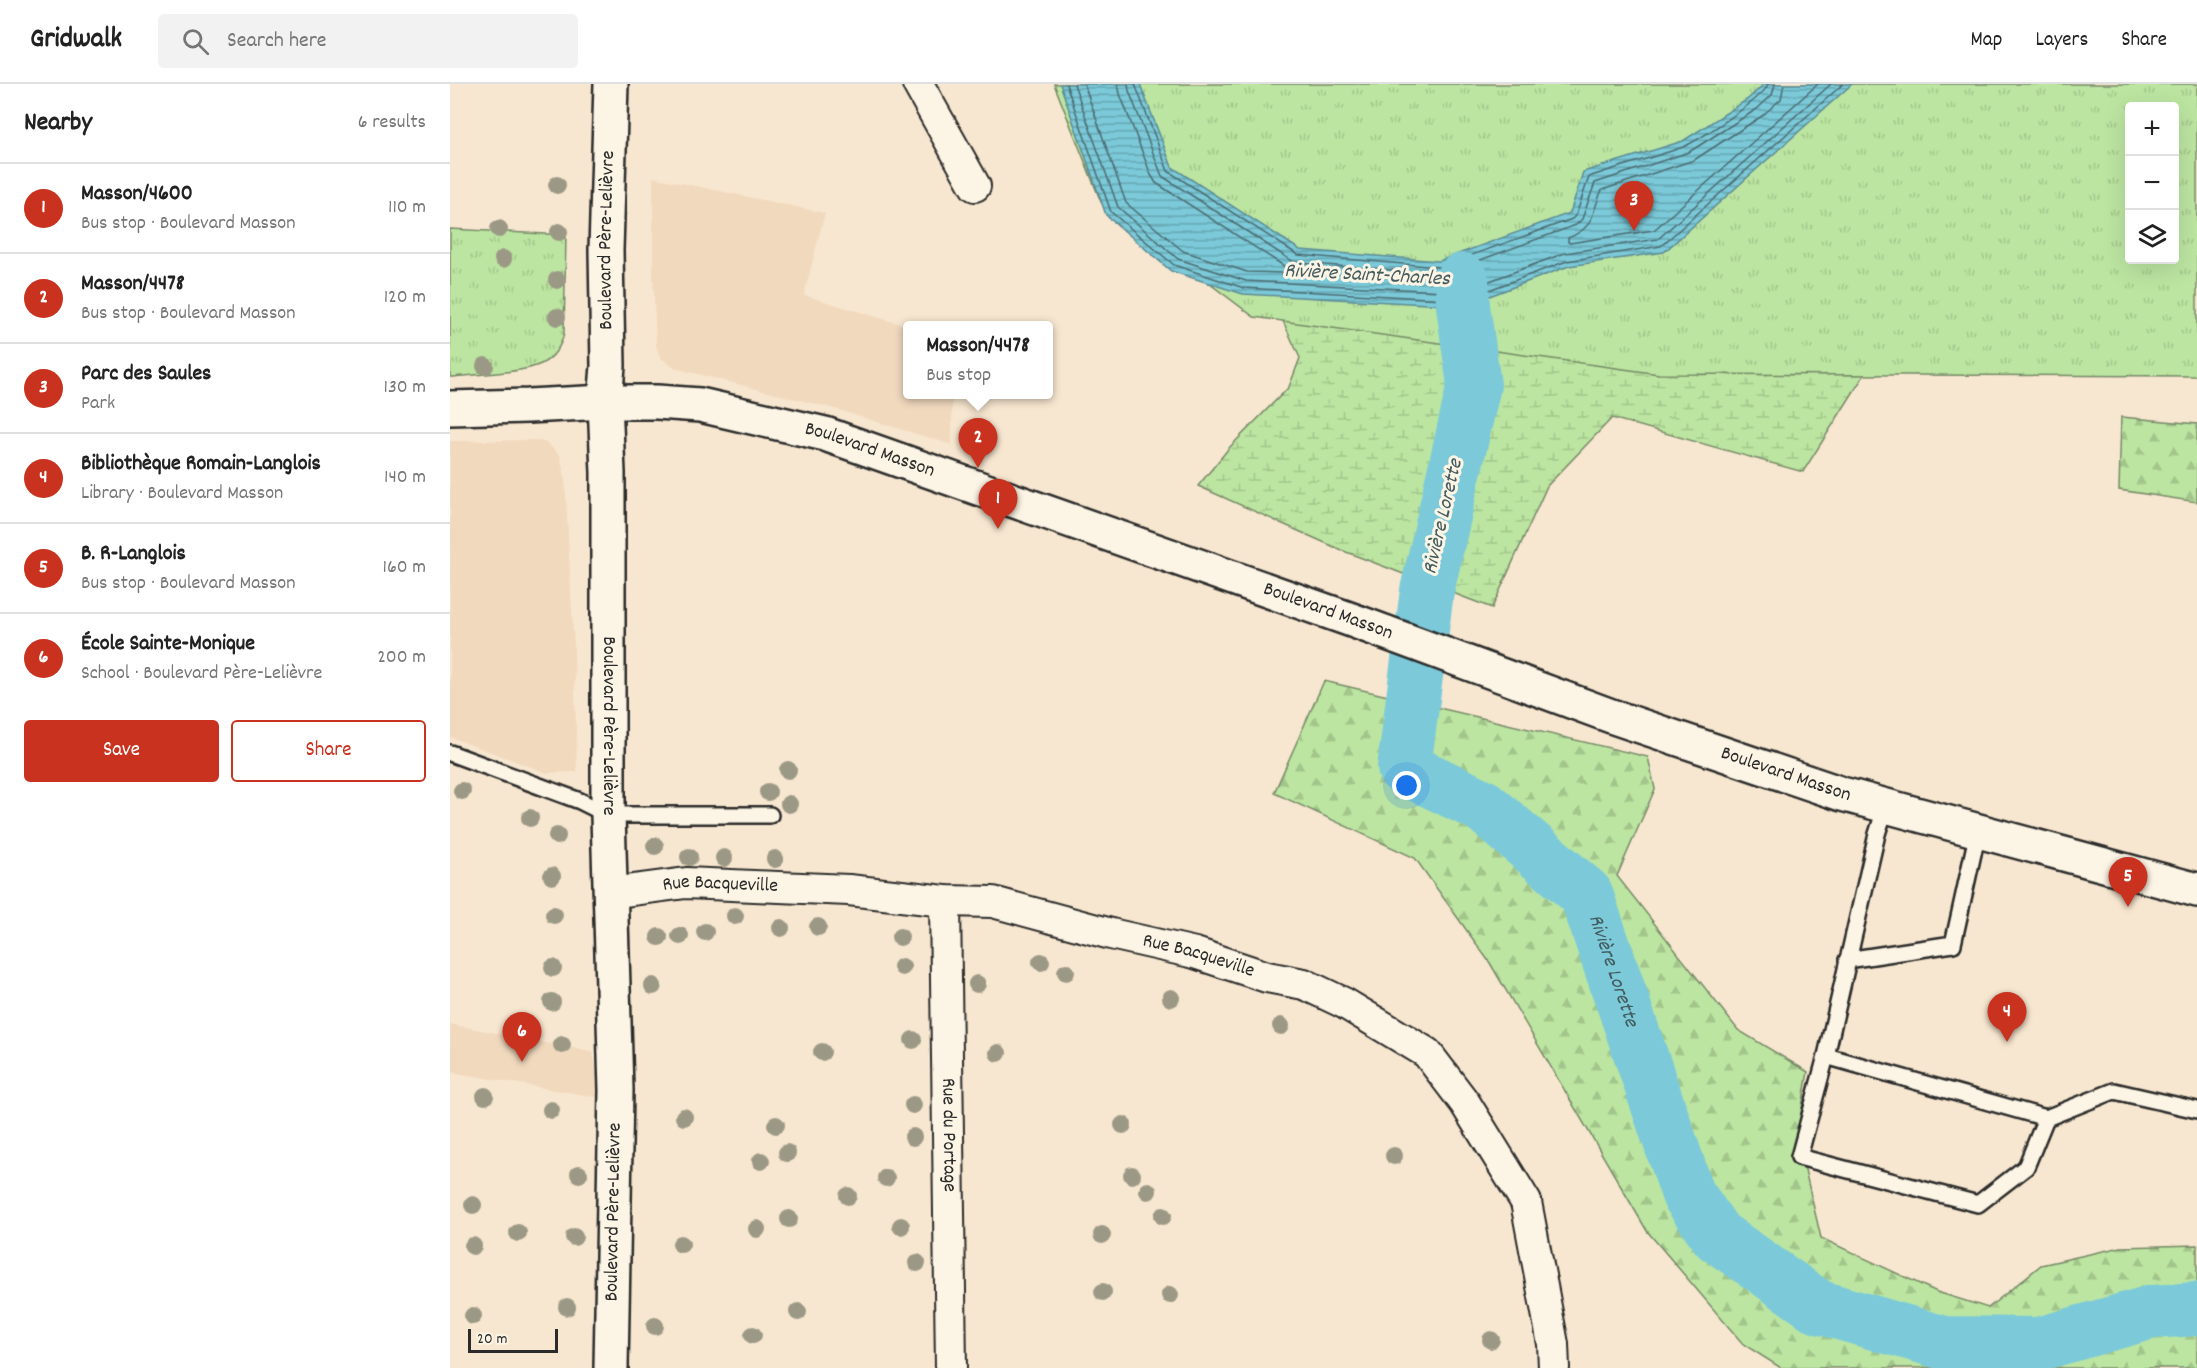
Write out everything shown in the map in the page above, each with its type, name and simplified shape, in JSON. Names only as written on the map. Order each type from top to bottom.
[{"type":"main road","name":"Boulevard Père-Lelièvre","points":[[610,84],[606,250],[608,366],[605,402],[609,567],[610,892],[616,1090],[611,1368]]},
{"type":"main road","name":"Boulevard Masson","points":[[450,408],[657,402],[700,405],[825,434],[1349,619],[1614,717],[1842,794],[2197,890]]},
{"type":"street","points":[[918,84],[975,186]]},
{"type":"street","name":"Rue Bacqueville","points":[[610,892],[686,883],[849,890],[945,901],[993,902],[1111,934],[1195,953],[1267,977],[1304,984],[1344,1003],[1427,1053],[1466,1103],[1526,1202],[1553,1344],[1554,1368]]},
{"type":"street","name":"Rue du Portage","points":[[945,901],[951,1368]]},
{"type":"lane","points":[[450,753],[609,814],[770,815]]},
{"type":"lane","points":[[1886,806],[1847,960],[1826,1056],[1799,1157],[1978,1204],[2026,1167],[2046,1118]]},
{"type":"lane","points":[[1847,960],[1953,944],[1978,831]]},
{"type":"lane","points":[[1826,1056],[2046,1118],[2114,1091],[2197,1110]]},
{"type":"shaded area","points":[[653,177],[825,213],[804,295],[903,325],[903,399],[952,399],[952,445],[835,409],[674,368],[660,357],[656,346]]},
{"type":"shaded area","points":[[536,440],[547,443],[560,455],[565,477],[574,647],[577,772],[547,773],[450,737],[450,441]]},
{"type":"shaded area","points":[[450,1024],[593,1052],[602,1098],[450,1072]]},
{"type":"green space","points":[[1054,84],[2197,84],[2197,376],[1659,374],[1254,317],[1101,202]]},
{"type":"green space","points":[[450,229],[566,235],[564,334],[556,350],[543,363],[511,371],[450,377]]},
{"type":"green space","points":[[1260,271],[1885,342],[1803,472],[1612,418],[1547,486],[1492,608],[1341,550],[1198,486],[1229,448],[1289,387],[1300,358]]},
{"type":"green space","points":[[2121,417],[2197,424],[2197,502],[2119,490]]},
{"type":"green space","points":[[1324,681],[1648,757],[1655,789],[1617,876],[1738,1030],[1808,1072],[1797,1136],[1821,1238],[1937,1292],[1988,1308],[2041,1265],[2121,1247],[2197,1245],[2197,1368],[1781,1368],[1743,1344],[1647,1231],[1490,963],[1415,858],[1274,793]]},
{"type":"water","name":"Rivière Saint-Charles","points":[[1060,84],[1140,84],[1172,167],[1300,250],[1439,261],[1570,213],[1583,172],[1683,141],[1748,99],[1764,84],[1852,84],[1664,252],[1569,266],[1463,306],[1243,294],[1171,271],[1106,215]]},
{"type":"waterway","name":"Rivière Lorette","points":[[1462,280],[1463,306],[1474,385],[1427,591],[1404,768],[1483,806],[1586,894],[1688,1194],[1717,1236],[1819,1307],[1944,1343],[2039,1344],[2152,1312],[2197,1309]]},
{"type":"place","name":"Parc des Saules","points":[[1634,231]]},
{"type":"place","name":"Masson/4478","points":[[978,468]]},
{"type":"place","name":"Masson/4600","points":[[998,529]]},
{"type":"place","name":"B. R-Langlois","points":[[2128,907]]},
{"type":"place","name":"Bibliothèque Romain-Langlois","points":[[2007,1042]]},
{"type":"place","name":"École Sainte-Monique","points":[[522,1062]]}]
